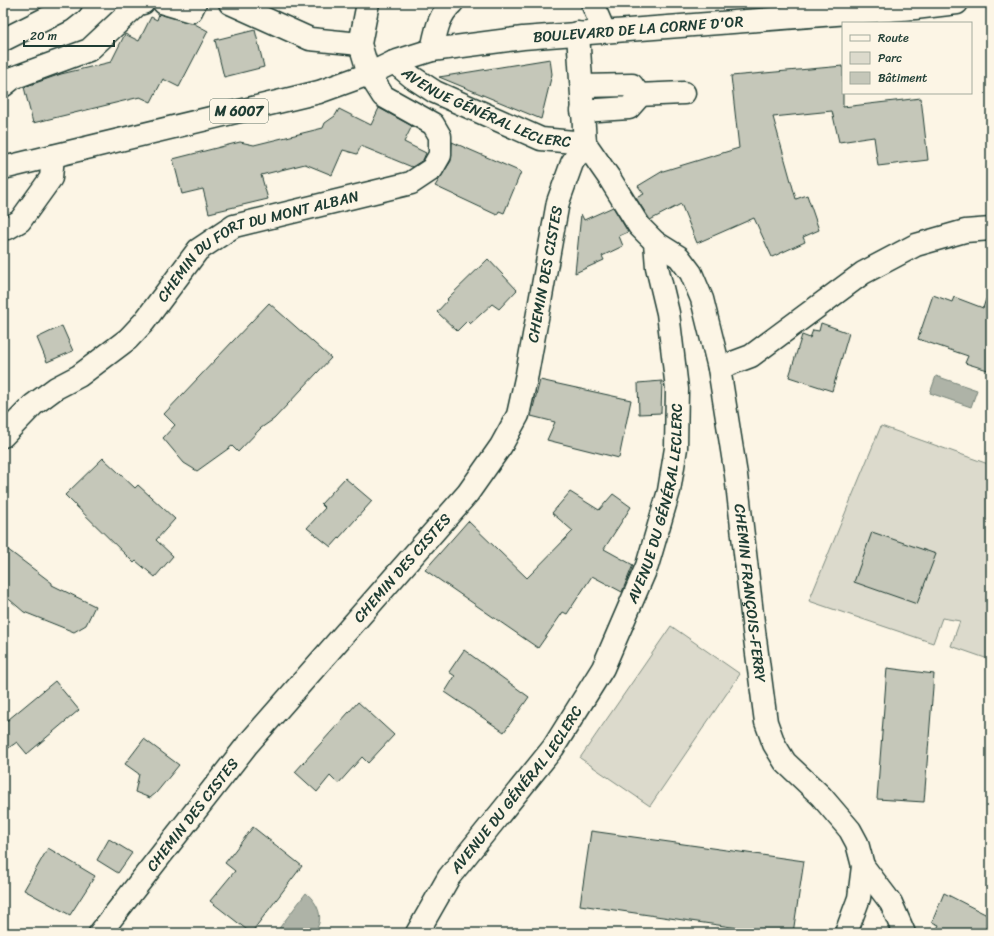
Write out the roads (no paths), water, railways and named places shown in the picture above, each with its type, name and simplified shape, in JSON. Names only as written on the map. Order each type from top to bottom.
[{"type":"street","points":[[3,40],[61,11],[71,3]]},
{"type":"street","points":[[3,86],[13,78],[89,50],[138,4],[143,3]]},
{"type":"street","points":[[164,3],[191,11],[195,3]]},
{"type":"street","points":[[230,3],[310,39],[360,44],[368,3]]},
{"type":"street","points":[[432,50],[438,24],[445,10],[452,3]]},
{"type":"street","points":[[592,3],[604,31]]},
{"type":"street","name":"BOULEVARD DE LA CORNE D'OR","points":[[394,62],[432,50],[523,38],[907,9],[957,3]]},
{"type":"street","points":[[578,33],[585,144],[610,179],[639,226],[655,242]]},
{"type":"street","name":"CHEMIN DU FORT DU MONT ALBAN","points":[[3,436],[33,405],[56,388],[79,376],[97,364],[128,339],[148,316],[198,250],[234,226],[412,183],[432,169],[440,155],[440,136],[433,124],[383,96],[369,74],[360,44]]},
{"type":"street","name":"M 6007","points":[[3,168],[319,92],[369,74],[394,62]]},
{"type":"street","name":"AVENUE GÉNÉRAL LECLERC","points":[[394,62],[412,77],[435,92],[541,139],[585,144]]},
{"type":"street","points":[[582,86],[632,85],[637,95],[637,99],[629,108],[582,111]]},
{"type":"street","points":[[637,95],[684,93]]},
{"type":"street","name":"CHEMIN DES CISTES","points":[[100,933],[247,745],[468,492],[501,446],[518,415],[528,374],[558,202],[572,163],[585,144]]},
{"type":"street","points":[[8,228],[20,221],[51,178],[53,156]]},
{"type":"street","points":[[719,368],[751,356],[863,272],[916,245],[965,231],[991,228]]},
{"type":"street","name":"CHEMIN FRANÇOIS-FERRY","points":[[655,242],[679,257],[691,273],[702,298],[719,368],[736,475],[766,722],[774,744],[785,762],[821,796],[850,830],[857,843],[863,866],[859,898],[846,933]]},
{"type":"street","name":"AVENUE DU GÉNÉRAL LECLERC","points":[[417,933],[449,878],[553,748],[591,688],[603,668],[647,566],[669,491],[676,448],[677,389],[668,313],[657,267],[655,242]]},
{"type":"street","points":[[863,866],[891,903],[904,933]]}]
